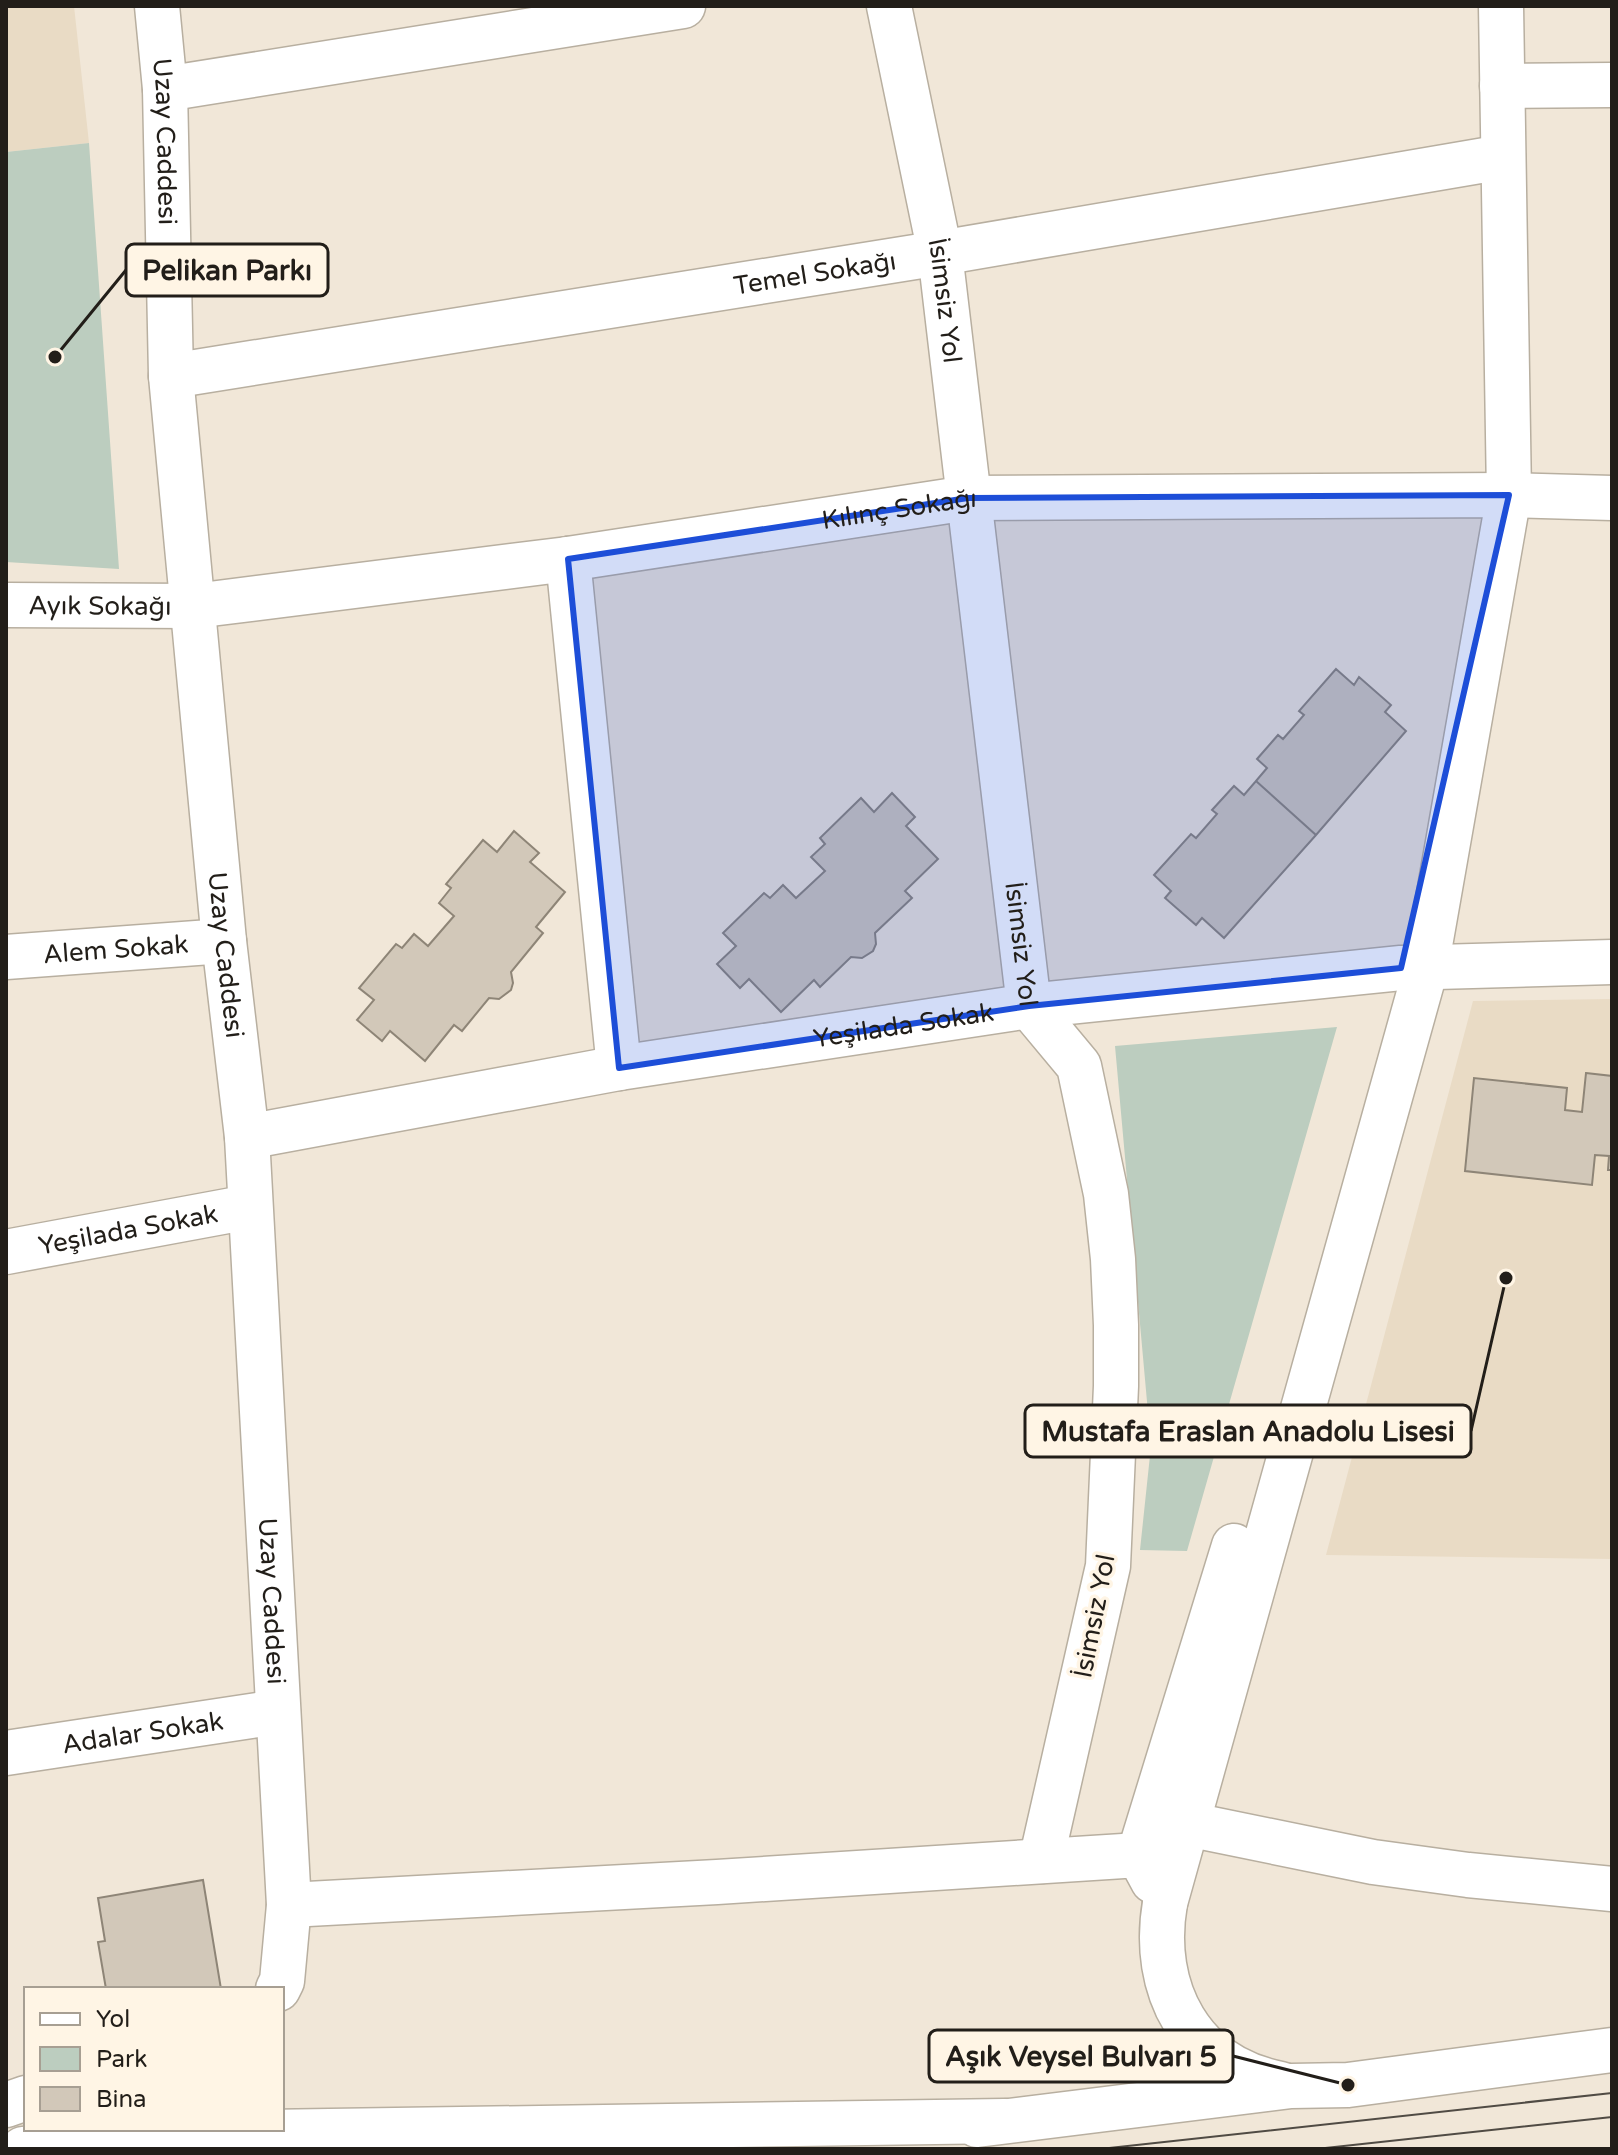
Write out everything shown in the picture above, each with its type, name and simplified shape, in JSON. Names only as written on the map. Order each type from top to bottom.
[{"type":"street","name":"Uzay Caddesi","points":[[157,6],[165,89],[171,376],[224,941],[247,1137],[289,1905],[279,1987]]},
{"type":"street","points":[[165,89],[683,6]]},
{"type":"street","name":"İsimsiz Yol","points":[[889,6],[940,253],[1029,1006],[1079,1066],[1106,1194],[1113,1259],[1116,1386],[1108,1566],[1041,1861]]},
{"type":"street","points":[[1291,2086],[1265,2081],[1239,2071],[1207,2046],[1181,2015],[1164,1972],[1161,1926],[1413,968],[1509,495],[1501,6]]},
{"type":"street","points":[[1502,86],[1612,85]]},
{"type":"street","name":"Temel Sokağı","points":[[171,376],[940,253],[1503,157]]},
{"type":"street","name":"Kılınç Sokağı","points":[[194,606],[568,559],[968,498],[1509,495],[1612,498]]},
{"type":"street","points":[[568,559],[619,1068]]},
{"type":"street","name":"Ayık Sokağı","points":[[6,605],[194,606]]},
{"type":"street","name":"Alem Sokak","points":[[6,957],[224,941]]},
{"type":"street","name":"Yeşilada Sokak","points":[[247,1137],[619,1068],[1029,1006],[1413,968],[1612,962]]},
{"type":"street","points":[[1165,1903],[1139,1855],[1413,968]]},
{"type":"street","name":"Yeşilada Sokak","points":[[6,1252],[249,1207]]},
{"type":"street","name":"Adalar Sokak","points":[[6,1753],[278,1712]]},
{"type":"street","points":[[1187,1824],[1373,1862],[1484,1877],[1612,1889]]},
{"type":"street","points":[[289,1905],[1139,1855]]},
{"type":"street","points":[[780,2149],[1291,2086],[1348,2085],[1610,2050]]},
{"type":"street","points":[[23,2149],[264,2132],[1005,2121]]},
{"type":"highlighted area","points":[[1509,495],[1401,968],[1029,1006],[619,1068],[568,559],[968,498]]},
{"type":"shaded area","points":[[6,6],[74,6],[89,143],[6,152]]},
{"type":"shaded area","points":[[1612,999],[1612,1559],[1326,1555],[1473,1001]]},
{"type":"green space","points":[[89,143],[119,569],[6,562],[6,152]]},
{"type":"green space","points":[[1337,1027],[1187,1551],[1140,1550],[1151,1446],[1115,1046]]},
{"type":"building","points":[[1336,669],[1354,685],[1359,677],[1391,705],[1385,712],[1406,731],[1316,835],[1256,781],[1267,768],[1257,759],[1278,735],[1283,739],[1304,715],[1299,711]]},
{"type":"building","points":[[1256,781],[1316,835],[1224,938],[1202,918],[1196,925],[1165,898],[1171,891],[1154,875],[1191,834],[1196,838],[1217,814],[1212,810],[1234,786],[1244,795]]},
{"type":"building","points":[[892,793],[915,817],[906,826],[938,859],[905,891],[912,898],[875,933],[873,951],[862,958],[851,957],[820,987],[814,980],[781,1012],[749,979],[740,988],[717,964],[736,946],[723,933],[764,893],[770,898],[783,885],[796,898],[825,871],[811,857],[825,844],[820,838],[861,798],[874,812]]},
{"type":"building","points":[[514,831],[539,853],[530,862],[565,892],[536,927],[543,933],[511,972],[511,990],[499,999],[489,998],[462,1031],[454,1025],[425,1061],[390,1031],[382,1041],[357,1020],[374,1000],[359,988],[396,944],[402,948],[414,934],[428,946],[454,916],[439,903],[451,888],[446,884],[483,840],[497,852]]},
{"type":"building","points":[[1586,1073],[1612,1076],[1612,1170],[1608,1170],[1609,1156],[1595,1155],[1592,1185],[1465,1171],[1474,1078],[1567,1088],[1565,1110],[1582,1112]]},
{"type":"building","points":[[203,1880],[221,1987],[106,1987],[98,1942],[105,1941],[98,1898]]},
{"type":"tram line","points":[[1100,2149],[1612,2093]]},
{"type":"tram line","points":[[1316,2149],[1612,2117]]},
{"type":"place","name":"Pelikan Parkı","points":[[55,357]]},
{"type":"place","name":"Mustafa Eraslan Anadolu Lisesi","points":[[1506,1278]]},
{"type":"place","name":"Aşık Veysel Bulvarı 5","points":[[1348,2085]]}]
